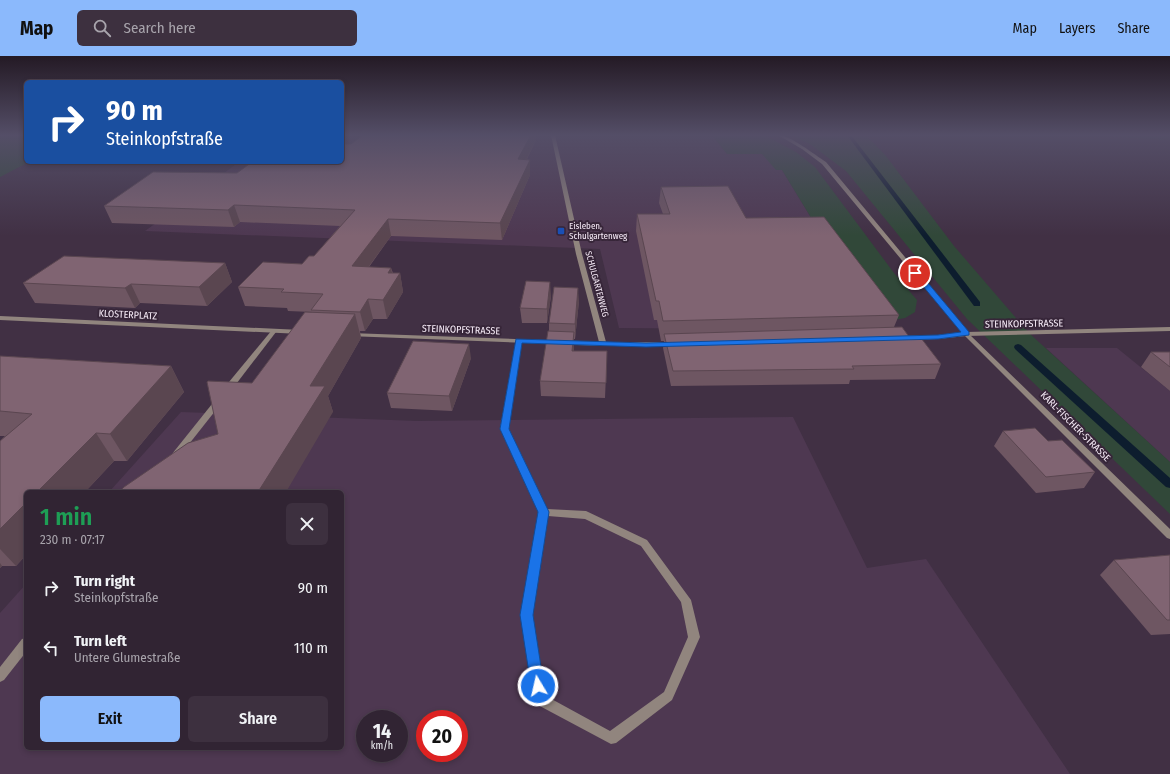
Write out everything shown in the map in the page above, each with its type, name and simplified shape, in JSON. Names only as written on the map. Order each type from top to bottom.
[{"type":"street","name":"SCHULGARTENWEG","points":[[560,169],[579,254],[603,344]]},
{"type":"street","name":"KARL-FISCHER-STRASSE","points":[[829,169],[966,334],[1170,535]]},
{"type":"street","name":"KLOSTERPLATZ","points":[[0,318],[274,331]]},
{"type":"street","name":"STEINKOPFSTRASSE","points":[[899,338],[938,337],[966,334],[1170,329]]},
{"type":"street","points":[[170,462],[274,331],[312,333]]},
{"type":"street","name":"STEINKOPFSTRASSE","points":[[342,334],[603,344],[678,344]]},
{"type":"street","points":[[519,341],[504,429],[544,512],[527,615],[540,700],[611,738],[668,696],[694,637],[686,600],[644,543],[586,515],[544,512]]},
{"type":"street","points":[[0,676],[24,646]]},
{"type":"shaded area","points":[[230,169],[780,169],[821,234],[767,329],[619,328],[600,249],[145,231]]},
{"type":"shaded area","points":[[1046,348],[1117,348],[1170,391],[1170,462]]},
{"type":"shaded area","points":[[181,412],[417,421],[793,417],[867,568],[926,559],[1070,774],[0,774],[0,613],[24,586],[24,750],[344,750],[344,490],[111,490]]},
{"type":"green space","points":[[0,169],[16,169],[0,177]]},
{"type":"green space","points":[[775,169],[816,169],[894,273],[917,300],[915,312],[905,318],[883,322],[821,234],[782,170],[776,170]]},
{"type":"green space","points":[[843,169],[895,169],[954,246],[1029,333],[1170,462],[1170,514],[967,319]]},
{"type":"building","points":[[243,169],[526,169],[500,223],[388,219],[352,266],[391,268],[388,273],[400,273],[383,300],[368,299],[360,312],[311,310],[323,294],[281,292],[284,289],[238,287],[263,262],[302,264],[309,256],[314,256],[355,210],[234,205],[228,210],[104,206],[153,172],[237,173]]},
{"type":"building","points":[[728,186],[746,218],[824,217],[899,315],[663,321],[659,301],[656,301],[637,214],[670,214],[661,187]]},
{"type":"building","points":[[64,256],[225,263],[199,287],[131,284],[125,288],[23,283]]},
{"type":"building","points":[[526,281],[550,282],[547,309],[520,308]]},
{"type":"building","points":[[554,287],[578,288],[575,324],[549,323]]},
{"type":"building","points":[[305,312],[355,314],[310,386],[325,386],[259,490],[121,490],[188,443],[218,434],[208,381],[252,383]]},
{"type":"building","points":[[902,327],[910,338],[921,338],[941,364],[852,366],[854,369],[673,371],[664,334]]},
{"type":"building","points":[[548,331],[574,332],[572,351],[607,351],[606,383],[540,381]]},
{"type":"building","points":[[413,341],[469,344],[449,396],[387,393]]},
{"type":"building","points":[[1151,352],[1170,352],[1170,367]]},
{"type":"building","points":[[0,356],[171,366],[110,434],[96,433],[39,490],[24,490],[24,505],[0,529],[0,441],[32,414],[0,411]]},
{"type":"building","points":[[1035,428],[1048,441],[1062,440],[1095,472],[1046,477],[1003,431]]},
{"type":"building","points":[[1170,555],[1170,620],[1167,620],[1114,560]]},
{"type":"waterway","points":[[874,169],[977,304]]},
{"type":"waterway","points":[[1018,347],[1170,484]]},
{"type":"place","name":"Eisleben, Schulgartenweg","points":[[561,231]]},
{"type":"route","points":[[538,686],[527,615],[544,512],[504,429],[519,341],[646,345],[938,337],[966,334],[915,273]]}]
